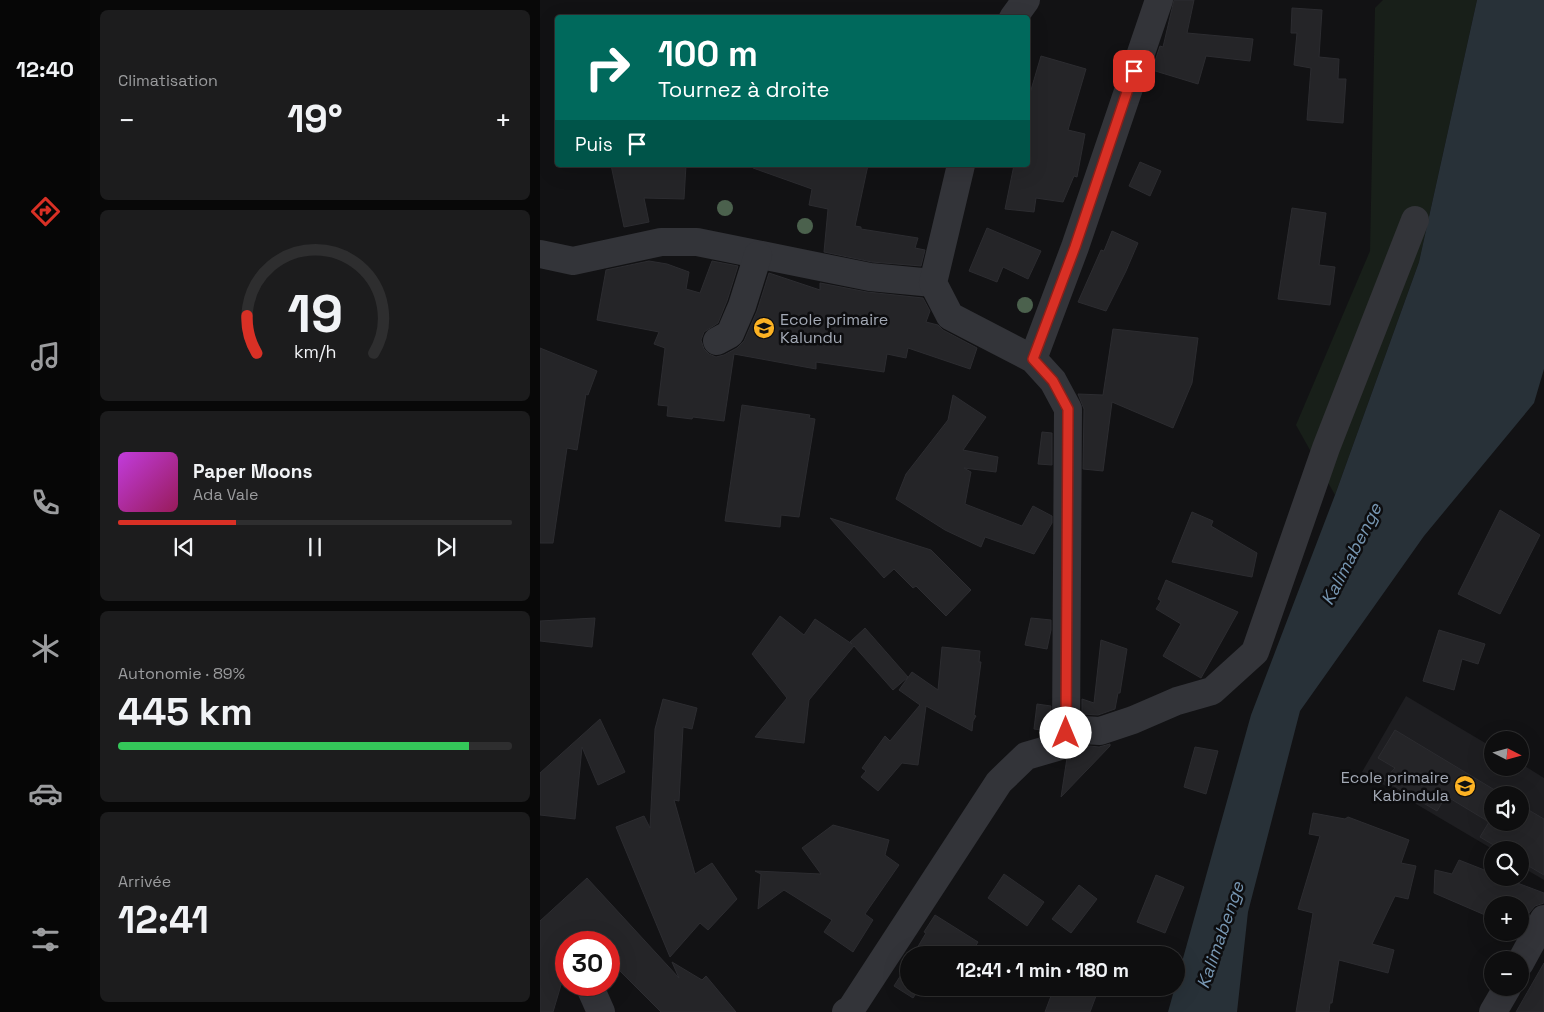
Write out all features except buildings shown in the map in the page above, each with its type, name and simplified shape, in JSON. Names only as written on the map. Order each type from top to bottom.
[{"type":"street","points":[[1015,15],[1026,0]]},
{"type":"street","points":[[1033,359],[1075,247],[1159,0]]},
{"type":"street","points":[[846,1012],[851,1009],[999,782],[1026,756],[1057,747],[1066,733],[1068,409],[1053,381],[1033,359],[950,316],[933,283],[961,167]]},
{"type":"street","points":[[1066,729],[1100,731],[1133,720],[1177,701],[1212,691],[1255,652],[1326,448],[1415,220]]},
{"type":"street","points":[[540,254],[573,261],[661,242],[697,242],[870,277],[933,283]]},
{"type":"street","points":[[717,341],[730,334],[742,306],[758,255]]},
{"type":"street","points":[[1527,951],[1544,919]]},
{"type":"street","points":[[594,996],[601,1012]]},
{"type":"street","points":[[1493,1012],[1502,996]]},
{"type":"shaded area","points":[[1383,0],[1477,0],[1419,262],[1335,495],[1296,425],[1370,251],[1375,8]]},
{"type":"shaded area","name":"Ecole primaire Kabindula","points":[[1406,696],[1484,742],[1484,776],[1529,776],[1529,769],[1544,778],[1544,880],[1529,871],[1529,841],[1484,841],[1484,844],[1362,772]]},
{"type":"water","name":"Kalimabenge","points":[[1477,0],[1544,0],[1544,369],[1534,403],[1424,536],[1300,711],[1248,912],[1237,1012],[1168,1012],[1172,996],[1185,996],[1185,951],[1251,715],[1335,495],[1419,262]]},
{"type":"place","name":"Ecole primaire Kalundu","points":[[764,328]]},
{"type":"place","name":"Ecole primaire Kabindula","points":[[1465,786]]},
{"type":"route","points":[[1066,733],[1068,409],[1053,381],[1033,359],[1075,247],[1134,71]]}]
